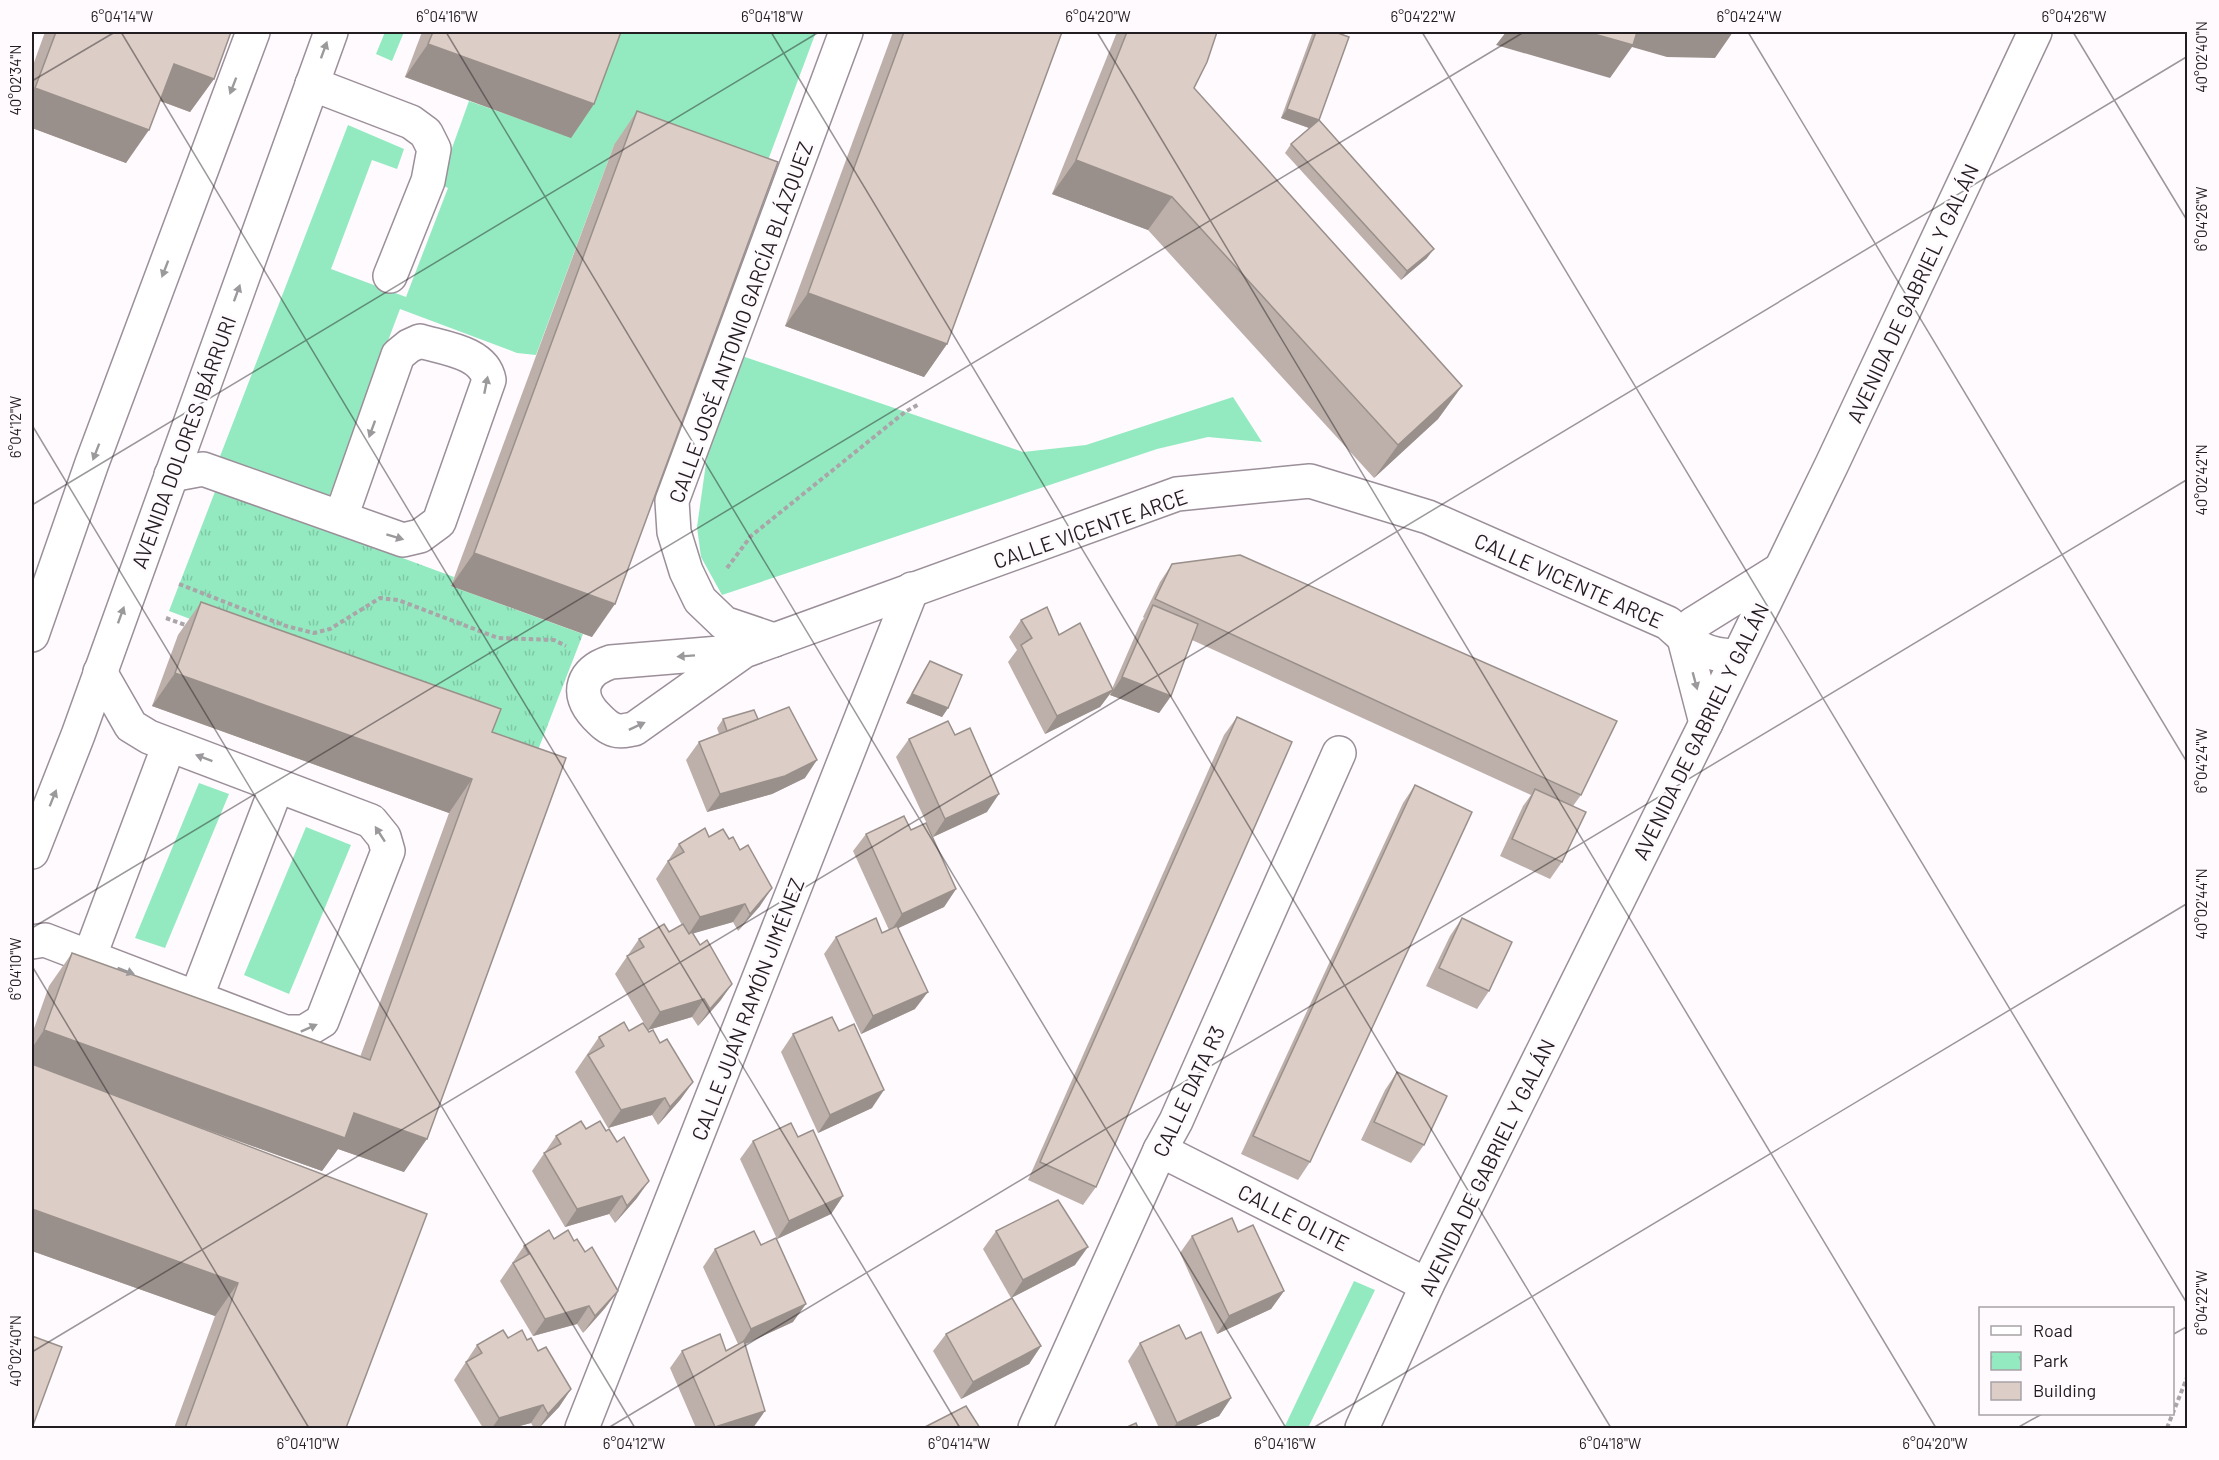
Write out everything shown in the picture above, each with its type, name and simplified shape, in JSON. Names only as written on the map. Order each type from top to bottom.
[{"type":"street","points":[[32,636],[92,463],[253,32]]},
{"type":"street","name":"AVENIDA DOLORES IBÁRRURI","points":[[32,852],[78,735],[331,32]]},
{"type":"street","name":"CALLE JOSÉ ANTONIO GARCÍA BLÁZQUEZ","points":[[774,640],[723,623],[700,600],[686,571],[674,532],[672,501],[846,32]]},
{"type":"street","name":"AVENIDA DE GABRIEL Y GALÁN","points":[[1362,1428],[1427,1285],[1832,464],[2035,32]]},
{"type":"street","points":[[312,84],[411,123],[426,133],[434,149],[428,181],[390,276]]},
{"type":"street","points":[[171,475],[203,469],[403,540],[420,536],[439,522],[489,380],[487,369],[474,358],[420,341],[398,355],[341,517]]},
{"type":"street","name":"CALLE VICENTE ARCE","points":[[744,651],[1177,494],[1310,482],[1428,518],[1682,628],[1710,628],[1718,633],[1737,656]]},
{"type":"street","points":[[1706,723],[1682,628],[1778,571]]},
{"type":"street","name":"CALLE JUAN RAMÓN JIMÉNEZ","points":[[582,1428],[912,589]]},
{"type":"street","points":[[744,651],[641,725],[623,731],[614,730],[602,722],[590,711],[584,700],[583,690],[586,680],[600,665],[611,662],[744,651]]},
{"type":"street","points":[[32,942],[45,940],[285,1032],[304,1032],[322,1021],[388,851],[384,837],[371,821],[169,745],[131,726],[100,672]]},
{"type":"street","points":[[89,957],[169,745]]},
{"type":"street","name":"CALLE DATA R3","points":[[1035,1428],[1160,1150],[1176,1121],[1339,753]]},
{"type":"street","points":[[196,998],[276,786]]},
{"type":"street","name":"CALLE OLITE","points":[[1160,1150],[1427,1285]]},
{"type":"path","points":[[726,570],[751,536],[905,412],[919,404]]},
{"type":"path","points":[[179,584],[286,626],[314,633],[330,629],[380,598],[398,600],[498,638],[554,640],[576,651],[592,672]]},
{"type":"path","points":[[166,618],[189,626]]},
{"type":"path","points":[[2174,1409],[2187,1375]]},
{"type":"green space","points":[[385,32],[404,32],[392,61],[376,54]]},
{"type":"green space","points":[[610,32],[816,32],[755,195],[614,145],[536,355],[517,353],[400,309],[327,502],[219,459],[348,125],[404,149],[397,169],[372,160],[331,269],[406,297],[448,188],[439,184],[469,101],[571,137]]},
{"type":"green space","points":[[742,356],[1023,452],[1086,445],[1233,397],[1262,442],[1208,437],[1157,449],[722,595],[701,557],[697,527],[708,449]]},
{"type":"green space","points":[[216,489],[454,577],[451,586],[583,634],[538,750],[169,611]]},
{"type":"green space","points":[[199,783],[229,794],[165,948],[135,938]]},
{"type":"green space","points":[[306,827],[351,845],[289,994],[244,975]]},
{"type":"green space","points":[[1354,1281],[1375,1290],[1308,1428],[1284,1428]]},
{"type":"building","points":[[56,32],[231,32],[214,79],[174,64],[149,130],[35,88]]},
{"type":"building","points":[[433,32],[621,32],[594,104],[428,44]]},
{"type":"building","points":[[904,32],[1062,32],[947,344],[808,293]]},
{"type":"building","points":[[1127,32],[1217,32],[1207,62],[1194,88],[1462,386],[1398,445],[1172,197],[1076,160]]},
{"type":"building","points":[[1316,32],[1335,32],[1349,37],[1319,120],[1287,109]]},
{"type":"building","points":[[1587,32],[1637,32],[1633,45]]},
{"type":"building","points":[[637,111],[778,162],[615,604],[474,553]]},
{"type":"building","points":[[1319,120],[1434,249],[1407,271],[1291,144]]},
{"type":"building","points":[[1240,555],[1617,721],[1581,795],[1155,599],[1172,564]]},
{"type":"building","points":[[201,602],[501,709],[492,732],[566,758],[427,1139],[354,1113],[345,1138],[44,1030],[72,953],[370,1060],[472,779],[175,673]]},
{"type":"building","points":[[1153,605],[1198,624],[1171,696],[1122,677]]},
{"type":"building","points":[[1047,607],[1059,635],[1080,623],[1113,690],[1057,716],[1021,645],[1032,638],[1021,620]]},
{"type":"building","points":[[930,661],[962,675],[948,708],[912,694]]},
{"type":"building","points":[[789,707],[817,760],[785,776],[720,794],[699,742]]},
{"type":"building","points":[[754,710],[758,719],[727,731],[723,719]]},
{"type":"building","points":[[1237,717],[1292,742],[1096,1187],[1040,1162]]},
{"type":"building","points":[[948,721],[955,735],[970,728],[999,794],[945,819],[909,739]]},
{"type":"building","points":[[1415,785],[1472,812],[1310,1162],[1253,1136]]},
{"type":"building","points":[[1535,789],[1586,812],[1562,862],[1512,839]]},
{"type":"building","points":[[904,816],[911,830],[926,823],[956,889],[902,914],[866,834]]},
{"type":"building","points":[[705,828],[709,837],[723,829],[729,839],[733,837],[740,850],[748,845],[772,888],[750,914],[745,904],[700,917],[668,861],[684,852],[679,844]]},
{"type":"building","points":[[876,918],[882,933],[897,926],[928,992],[873,1016],[836,937]]},
{"type":"building","points":[[1462,918],[1512,942],[1489,991],[1439,968]]},
{"type":"building","points":[[664,924],[669,932],[683,924],[689,934],[692,932],[700,945],[707,940],[732,984],[710,1009],[704,999],[660,1012],[627,956],[644,947],[639,939]]},
{"type":"building","points":[[832,1017],[839,1031],[854,1024],[884,1090],[830,1115],[793,1034]]},
{"type":"building","points":[[624,1022],[629,1031],[643,1023],[649,1032],[653,1030],[660,1043],[667,1039],[693,1082],[670,1107],[665,1098],[621,1110],[588,1055],[604,1046],[599,1037]]},
{"type":"building","points":[[32,1064],[427,1214],[346,1428],[185,1428],[238,1283],[32,1209]]},
{"type":"building","points":[[1397,1072],[1447,1096],[1424,1145],[1374,1122]]},
{"type":"building","points":[[581,1121],[586,1129],[600,1121],[606,1131],[609,1129],[617,1142],[624,1137],[649,1181],[627,1206],[622,1196],[577,1209],[544,1153],[561,1144],[556,1136]]},
{"type":"building","points":[[791,1123],[798,1137],[813,1130],[843,1196],[789,1221],[753,1141]]},
{"type":"building","points":[[1058,1200],[1088,1247],[1023,1280],[996,1231]]},
{"type":"building","points":[[1232,1218],[1238,1232],[1253,1225],[1284,1291],[1229,1316],[1192,1236]]},
{"type":"building","points":[[549,1230],[554,1239],[568,1230],[574,1241],[577,1239],[585,1252],[592,1247],[618,1291],[595,1316],[589,1306],[545,1319],[513,1263],[529,1254],[524,1246]]},
{"type":"building","points":[[754,1231],[761,1245],[776,1238],[806,1304],[751,1329],[715,1249]]},
{"type":"building","points":[[1012,1298],[1041,1346],[973,1382],[946,1334]]},
{"type":"building","points":[[1179,1325],[1186,1339],[1201,1332],[1231,1398],[1177,1423],[1140,1343]]},
{"type":"building","points":[[503,1330],[508,1338],[522,1330],[527,1340],[531,1338],[538,1351],[546,1347],[571,1389],[548,1414],[543,1405],[499,1418],[466,1362],[482,1353],[477,1345]]},
{"type":"building","points":[[720,1334],[726,1351],[744,1341],[765,1411],[715,1427],[682,1351]]},
{"type":"building","points":[[32,1336],[62,1347],[32,1428]]},
{"type":"building","points":[[966,1406],[980,1428],[923,1428]]},
{"type":"building","points":[[1136,1423],[1138,1428],[1125,1428]]}]
